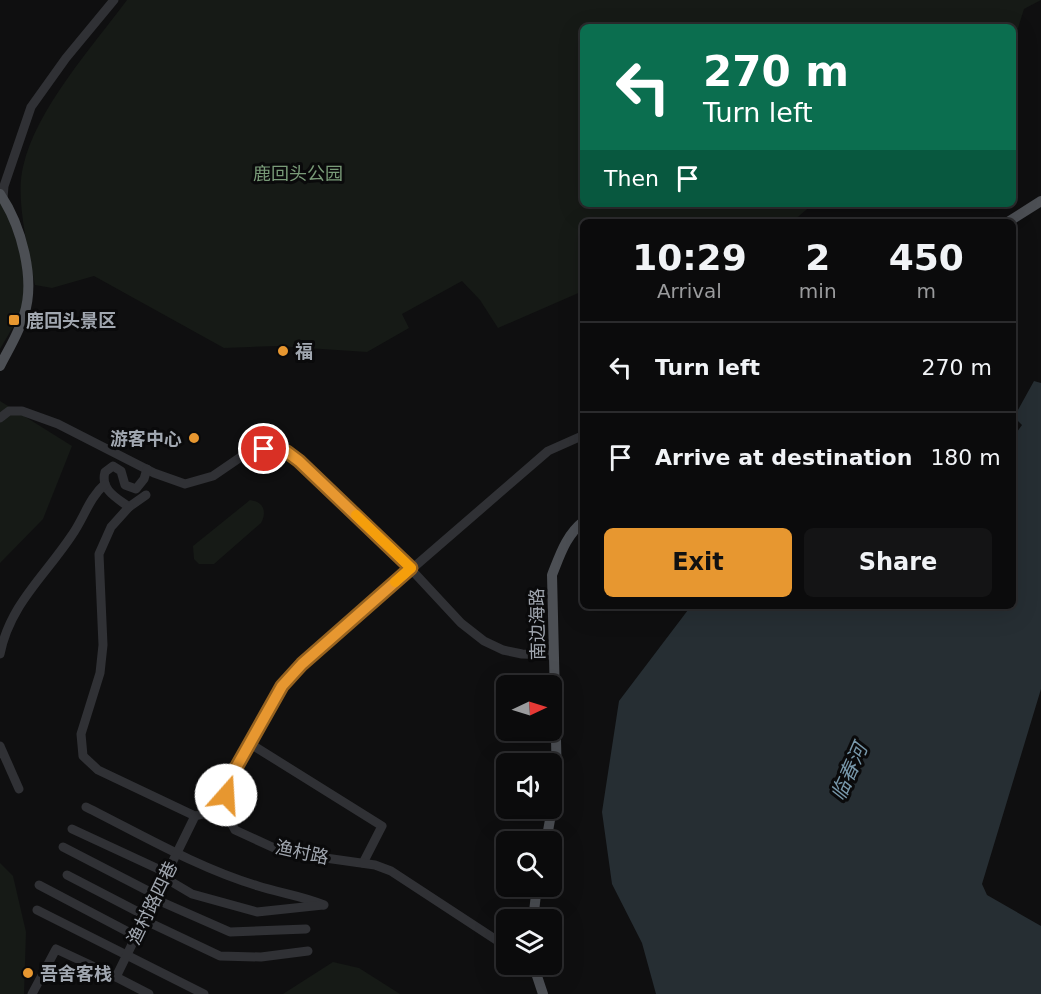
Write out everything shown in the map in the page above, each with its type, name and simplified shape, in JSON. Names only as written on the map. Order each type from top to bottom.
[{"type":"main road","points":[[0,366],[24,316],[28,296],[27,276],[18,233],[1,196]]},
{"type":"main road","points":[[1013,219],[1041,201]]},
{"type":"main road","name":"南边海路","points":[[548,831],[557,781],[552,575],[563,546],[580,524]]},
{"type":"main road","points":[[537,975],[543,994]]},
{"type":"street","points":[[1,196],[31,107],[66,58],[114,0]]},
{"type":"street","points":[[0,418],[9,411],[22,411],[58,424],[147,469],[185,484],[213,476],[248,452],[264,449],[287,452],[368,523],[461,623],[484,641],[503,650],[522,654],[553,655]]},
{"type":"street","points":[[146,495],[129,507],[111,527],[99,554],[103,645],[100,673],[81,734],[83,756],[98,770],[195,816],[224,808],[228,782],[282,686],[295,672],[411,568],[548,451],[580,437]]},
{"type":"street","points":[[129,507],[110,494],[105,484],[105,472],[113,466],[121,471],[125,485],[136,489],[144,479],[147,469]]},
{"type":"street","points":[[0,654],[5,629],[73,534],[92,499],[105,484]]},
{"type":"street","points":[[249,742],[382,826],[363,863]]},
{"type":"street","points":[[0,746],[20,789]]},
{"type":"street","points":[[72,828],[166,875],[192,894],[257,912],[324,905],[305,897],[257,886],[177,852],[86,807]]},
{"type":"street","name":"渔村路","points":[[224,808],[235,830],[283,852],[363,863],[391,871],[496,940]]},
{"type":"street","name":"渔村路四巷","points":[[116,977],[195,816]]},
{"type":"street","points":[[63,847],[155,897],[230,932],[306,929]]},
{"type":"street","points":[[68,875],[220,956],[261,957],[308,951]]},
{"type":"street","points":[[39,885],[136,936]]},
{"type":"street","points":[[38,910],[204,994]]},
{"type":"street","points":[[32,994],[56,949],[148,994]]},
{"type":"green space","name":"鹿回头公园","points":[[127,0],[1041,0],[1024,9],[1016,35],[1016,24],[580,24],[580,207],[810,207],[796,219],[580,219],[580,292],[498,328],[480,300],[462,281],[402,314],[409,328],[367,352],[277,346],[224,348],[94,276],[52,288],[35,285],[22,210],[23,167],[40,123],[52,101]]},
{"type":"green space","points":[[0,189],[23,261],[27,303],[0,349]]},
{"type":"green space","points":[[0,401],[72,446],[43,519],[0,563]]},
{"type":"green space","points":[[250,500],[263,508],[264,515],[261,523],[214,564],[199,564],[194,559],[193,546]]},
{"type":"green space","points":[[0,863],[13,876],[26,932],[24,994],[0,994]]},
{"type":"green space","points":[[333,962],[359,968],[400,994],[283,994]]},
{"type":"water","name":"临春河","points":[[1034,381],[1041,383],[1041,689],[982,884],[987,895],[1041,926],[1041,994],[656,994],[642,943],[612,884],[602,812],[619,701],[689,609],[1016,609],[1016,433],[1022,425],[1016,419],[1016,413]]},
{"type":"slow traffic","points":[[356,515],[368,523],[411,568],[395,582]]},
{"type":"place","name":"鹿回头景区","points":[[14,320]]},
{"type":"place","name":"福","points":[[283,351]]},
{"type":"place","name":"游客中心","points":[[194,438]]},
{"type":"place","name":"吾舍客栈","points":[[28,973]]},
{"type":"route","points":[[226,795],[228,782],[282,686],[302,664],[411,568],[368,523],[347,508],[299,461],[287,452],[264,449]]}]
